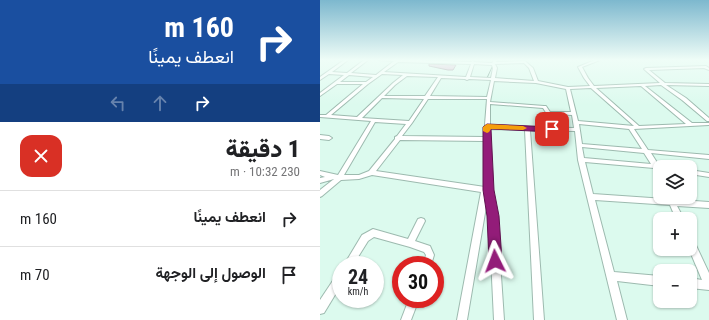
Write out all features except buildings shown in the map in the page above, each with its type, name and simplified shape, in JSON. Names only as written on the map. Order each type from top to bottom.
[{"type":"street","points":[[320,95],[347,75]]},
{"type":"street","points":[[362,75],[377,76]]},
{"type":"street","points":[[358,119],[406,75],[536,82],[568,88],[663,84],[709,85]]},
{"type":"street","points":[[467,79],[469,75]]},
{"type":"street","points":[[462,320],[487,190],[488,101],[493,75]]},
{"type":"street","points":[[533,75],[536,82]]},
{"type":"street","points":[[584,75],[594,88],[634,127],[653,160]]},
{"type":"street","points":[[653,75],[709,120]]},
{"type":"street","points":[[326,117],[377,76]]},
{"type":"street","points":[[320,173],[331,177],[340,178],[364,177],[371,173],[410,123],[440,77]]},
{"type":"street","points":[[335,83],[367,83]]},
{"type":"street","points":[[642,85],[692,125]]},
{"type":"street","points":[[568,88],[576,122],[581,160],[622,320]]},
{"type":"street","points":[[380,98],[427,98],[488,101],[544,107],[549,113],[574,114]]},
{"type":"street","points":[[701,113],[709,113]]},
{"type":"street","points":[[320,116],[410,123]]},
{"type":"street","points":[[320,194],[340,178],[374,120]]},
{"type":"street","points":[[576,122],[634,127],[709,124]]},
{"type":"street","points":[[487,127],[577,130]]},
{"type":"street","points":[[527,128],[539,320]]},
{"type":"street","points":[[320,137],[329,138]]},
{"type":"street","points":[[397,138],[487,139]]},
{"type":"street","points":[[579,145],[708,158]]},
{"type":"street","points":[[581,160],[653,165]]},
{"type":"street","points":[[371,173],[487,190]]},
{"type":"street","points":[[697,173],[709,175]]},
{"type":"street","points":[[320,181],[331,177]]},
{"type":"street","points":[[487,190],[493,216],[499,320]]},
{"type":"street","points":[[590,197],[653,200]]},
{"type":"street","points":[[696,204],[709,206]]},
{"type":"street","points":[[410,243],[421,221]]},
{"type":"street","points":[[354,256],[365,238],[370,234],[410,243],[427,249],[429,252],[428,256]]},
{"type":"street","points":[[696,256],[709,284],[697,283]]},
{"type":"street","points":[[610,276],[653,280]]},
{"type":"street","points":[[320,309],[332,290]]},
{"type":"street","points":[[406,320],[411,308]]},
{"type":"slow traffic","points":[[487,131],[487,127],[523,128]]},
{"type":"route","points":[[495,261],[493,216],[488,190],[487,127],[552,129]]}]
